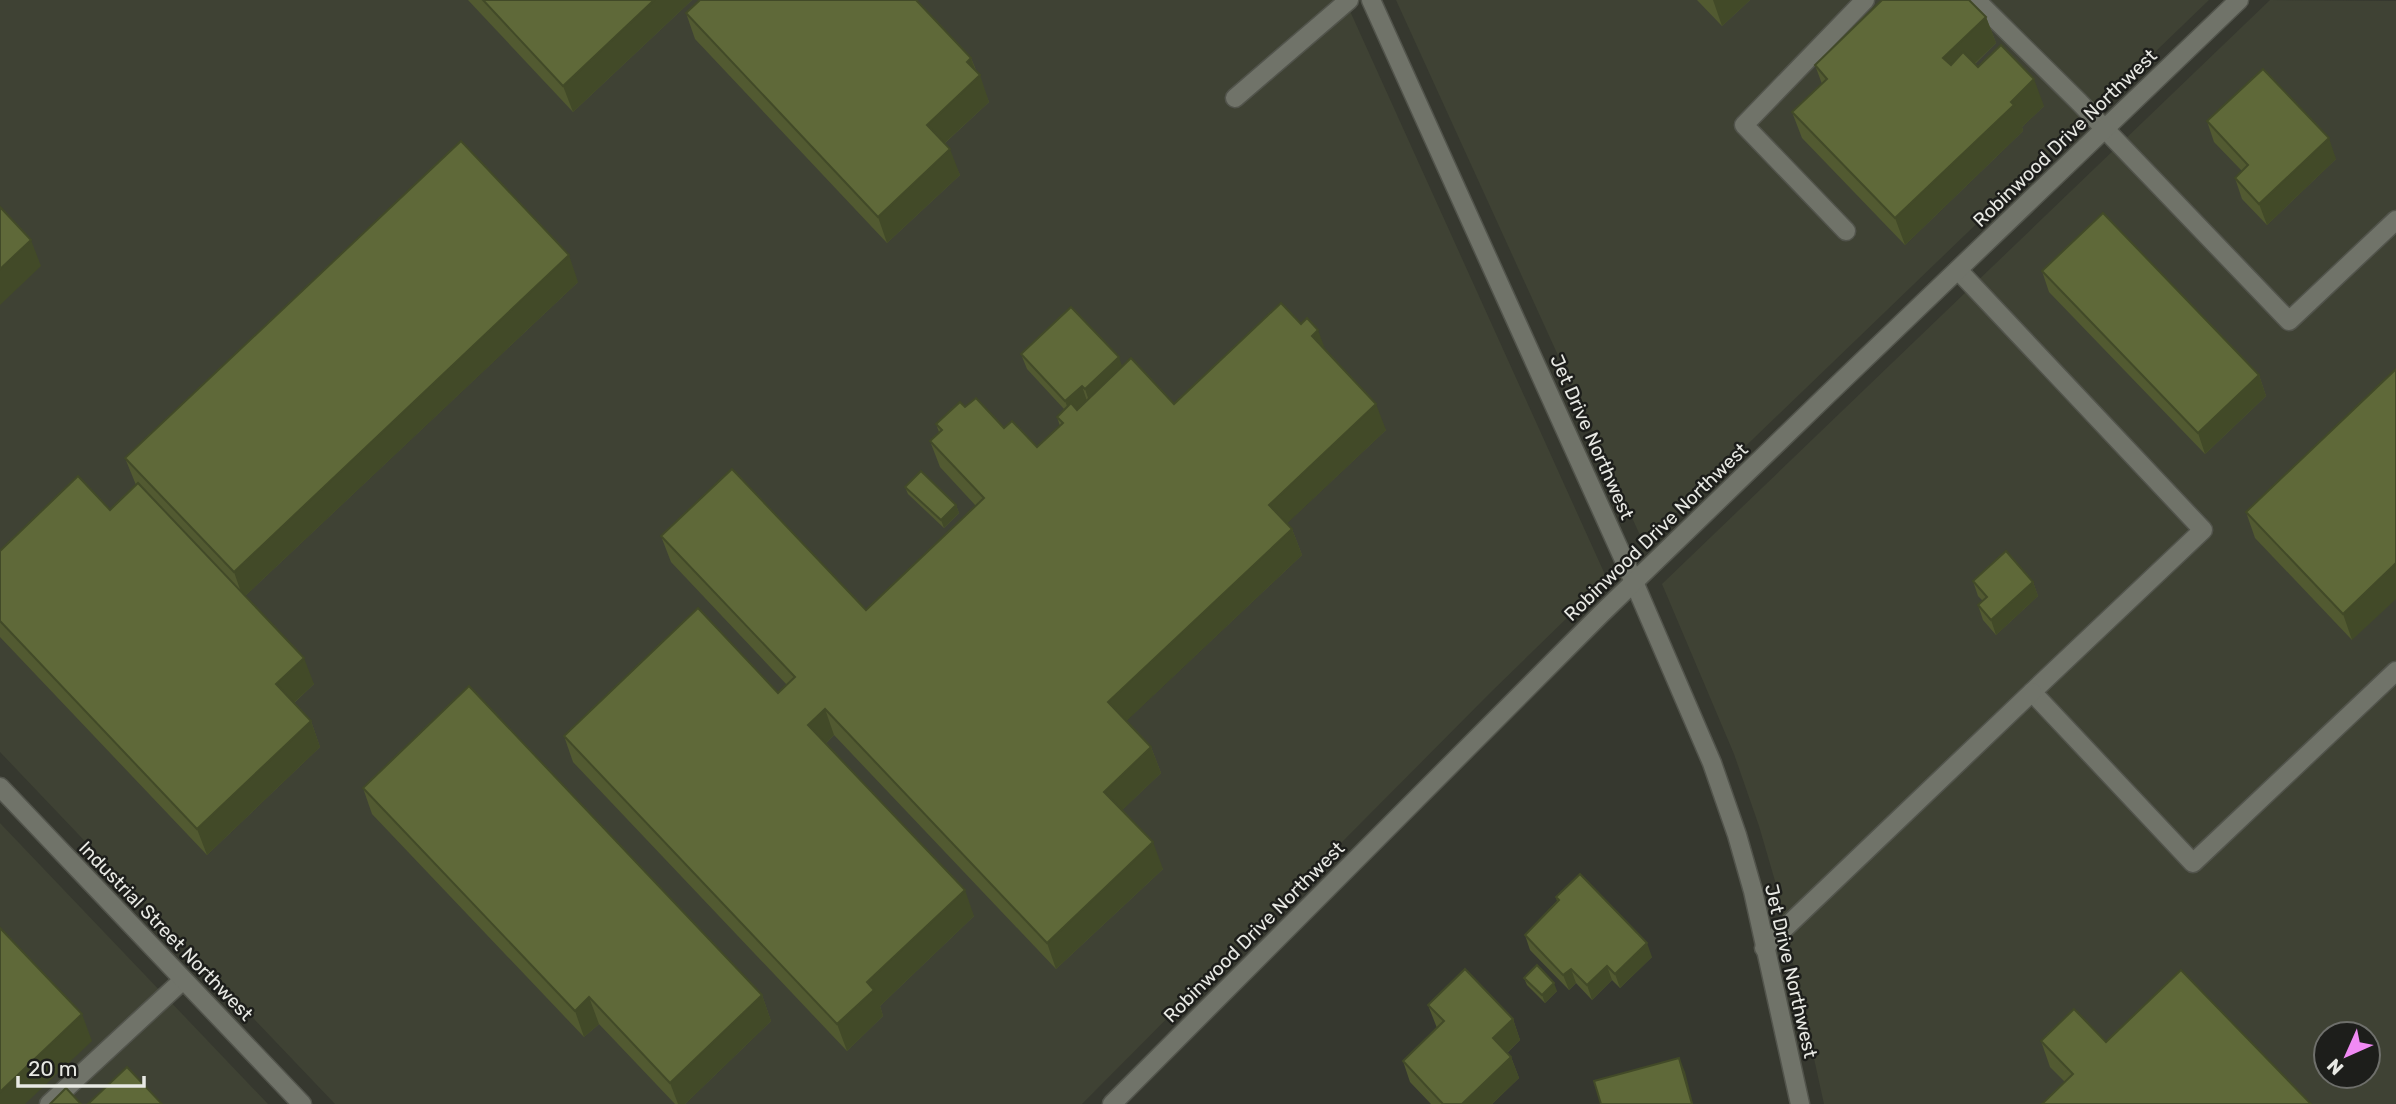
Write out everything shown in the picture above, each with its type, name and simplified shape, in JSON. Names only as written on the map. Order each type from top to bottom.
[{"type":"street","points":[[1235,98],[1349,0]]},
{"type":"street","name":"Jet Drive Northwest","points":[[1371,0],[1634,582],[1712,763],[1749,880],[1800,1104]]},
{"type":"street","points":[[1846,231],[1744,125],[1865,0]]},
{"type":"street","points":[[1976,0],[2289,321],[2396,220]]},
{"type":"street","name":"Robinwood Drive Northwest","points":[[1112,1104],[1506,707],[2239,0]]},
{"type":"street","points":[[1764,948],[2203,530],[1958,270]]},
{"type":"street","points":[[2032,692],[2193,863],[2396,671]]},
{"type":"street","name":"Industrial Street Northwest","points":[[0,787],[302,1104]]},
{"type":"street","points":[[48,1104],[183,980]]},
{"type":"shaded area","points":[[0,0],[1345,0],[1607,579],[1491,692],[1082,1104],[335,1104],[0,752]]},
{"type":"shaded area","points":[[1396,0],[2209,0],[1644,544]]},
{"type":"shaded area","points":[[2270,0],[2396,1],[2396,1104],[1824,1104],[1775,881],[1734,754],[1662,584]]},
{"type":"shaded area","points":[[0,823],[268,1104],[0,1104]]},
{"type":"building","points":[[483,0],[654,0],[563,86]]},
{"type":"building","points":[[700,0],[916,0],[971,58],[967,62],[980,75],[927,125],[950,149],[878,217],[686,13]]},
{"type":"building","points":[[1882,0],[1969,0],[1986,17],[1943,58],[1951,65],[1963,52],[1978,67],[2001,45],[2034,79],[2011,102],[2014,105],[1895,218],[1792,112],[1827,79],[1815,65]]},
{"type":"building","points":[[2263,69],[2329,138],[2259,204],[2235,178],[2248,165],[2207,121]]},
{"type":"building","points":[[461,141],[569,255],[234,572],[125,458]]},
{"type":"building","points":[[0,207],[31,240],[0,269]]},
{"type":"building","points":[[2103,213],[2259,375],[2198,433],[2042,271]]},
{"type":"building","points":[[1281,303],[1301,324],[1307,318],[1318,330],[1312,336],[1376,404],[1269,505],[1292,529],[1108,702],[1151,747],[1104,792],[1153,842],[1047,943],[825,709],[808,725],[965,890],[867,982],[874,990],[837,1024],[564,736],[698,608],[778,693],[795,677],[661,536],[732,469],[866,610],[984,498],[930,441],[942,430],[936,424],[960,402],[965,407],[976,398],[1004,428],[1012,421],[1037,447],[1063,423],[1057,417],[1071,403],[1077,410],[1131,358],[1174,404]]},
{"type":"building","points":[[1071,307],[1119,357],[1085,389],[1082,386],[1065,401],[1021,354]]},
{"type":"building","points":[[2396,369],[2396,563],[2343,614],[2246,512]]},
{"type":"building","points":[[921,471],[956,505],[941,520],[905,487]]},
{"type":"building","points":[[78,476],[110,510],[138,483],[304,658],[276,684],[311,721],[197,829],[0,621],[0,551]]},
{"type":"building","points":[[2006,551],[2033,582],[1991,620],[1978,605],[1987,597],[1973,581]]},
{"type":"building","points":[[469,686],[762,995],[670,1083],[589,997],[575,1011],[363,788]]},
{"type":"building","points":[[1580,874],[1647,943],[1615,974],[1607,966],[1587,985],[1571,969],[1563,975],[1525,935],[1559,900],[1556,897]]},
{"type":"building","points":[[0,928],[82,1014],[0,1092]]},
{"type":"building","points":[[1537,965],[1554,983],[1542,995],[1524,978]]},
{"type":"building","points":[[1465,969],[1513,1019],[1493,1038],[1511,1057],[1462,1104],[1443,1104],[1403,1061],[1444,1021],[1428,1005]]},
{"type":"building","points":[[2181,970],[2311,1104],[2042,1104],[2073,1074],[2041,1041],[2074,1009],[2106,1042]]},
{"type":"building","points":[[1679,1058],[1692,1104],[1601,1104],[1594,1081]]},
{"type":"building","points":[[127,1067],[162,1104],[88,1104]]},
{"type":"building","points":[[66,1088],[81,1104],[50,1104]]}]
